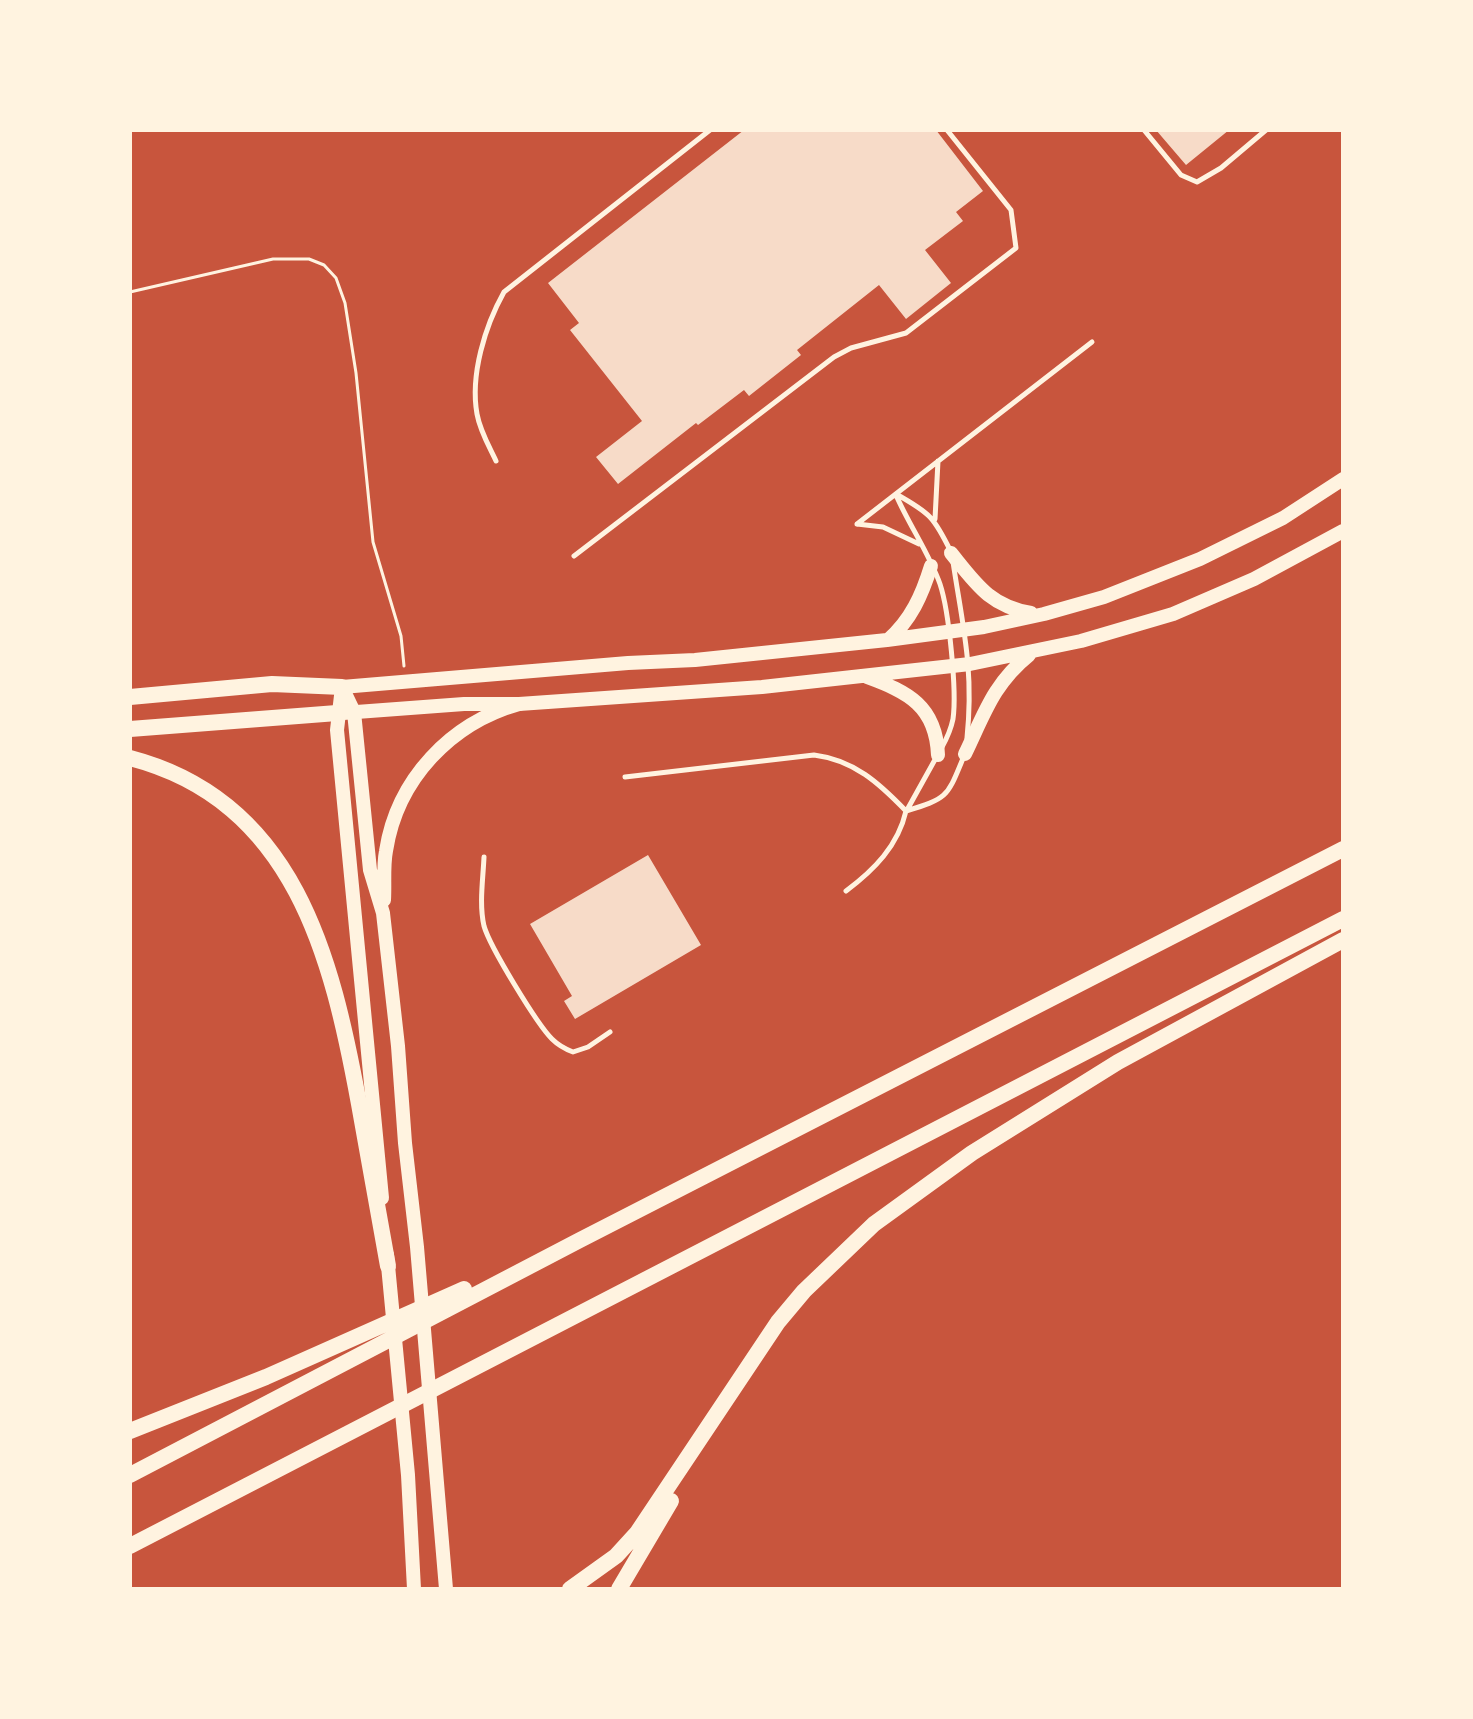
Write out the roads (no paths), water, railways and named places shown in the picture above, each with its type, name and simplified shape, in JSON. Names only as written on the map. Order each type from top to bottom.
[{"type":"highway","points":[[130,697],[272,684],[342,687]]},
{"type":"highway","points":[[130,729],[345,713]]},
{"type":"highway","points":[[130,758],[174,773],[228,806],[272,850],[305,905],[326,960],[343,1019],[388,1266]]},
{"type":"highway","points":[[130,1475],[580,1240],[1343,849]]},
{"type":"highway","points":[[130,1546],[1343,919]]},
{"type":"highway","points":[[570,1589],[616,1556],[637,1533],[778,1322],[804,1291],[874,1224],[972,1153],[1118,1062],[1343,940]]},
{"type":"highway","points":[[130,1431],[266,1377],[331,1346],[580,1240]]},
{"type":"highway","points":[[619,1589],[732,1390]]},
{"type":"main road","points":[[414,1589],[408,1475],[388,1266],[342,687],[695,660],[966,630],[1044,614],[1104,597],[1200,559],[1283,518],[1343,479]]},
{"type":"main road","points":[[345,713],[762,687],[970,664],[1033,652],[1173,614],[1254,579],[1343,531]]},
{"type":"main road","points":[[951,553],[988,596],[1013,610],[1044,614]]},
{"type":"main road","points":[[887,640],[910,616],[931,566]]},
{"type":"main road","points":[[965,754],[999,683],[1033,652]]},
{"type":"main road","points":[[863,675],[898,688],[924,710],[937,737],[938,755]]},
{"type":"main road","points":[[446,1589],[417,1247],[383,913],[385,853],[398,809],[433,754],[451,737],[496,711],[519,704]]},
{"type":"main road","points":[[345,713],[370,870],[383,913]]},
{"type":"lane","points":[[496,461],[484,436],[475,394],[491,315],[504,292],[710,130]]},
{"type":"lane","points":[[574,556],[834,357],[851,348],[906,333],[1016,248],[1011,210],[947,130]]},
{"type":"lane","points":[[1144,130],[1181,175],[1197,182],[1221,168],[1266,130]]},
{"type":"lane","points":[[920,544],[883,527],[857,524],[1092,342]]},
{"type":"lane","points":[[906,811],[941,800],[954,782],[965,754],[971,692],[966,630],[951,553],[935,520],[938,461]]},
{"type":"lane","points":[[896,494],[935,520]]},
{"type":"lane","points":[[846,891],[868,875],[890,850],[902,829],[906,811],[948,738],[953,720],[955,694],[940,583],[896,494]]},
{"type":"lane","points":[[625,777],[824,756],[852,764],[871,777],[906,811]]},
{"type":"lane","points":[[484,857],[482,904],[485,928],[501,961],[550,1037],[562,1048],[573,1052],[588,1047],[610,1032]]}]
